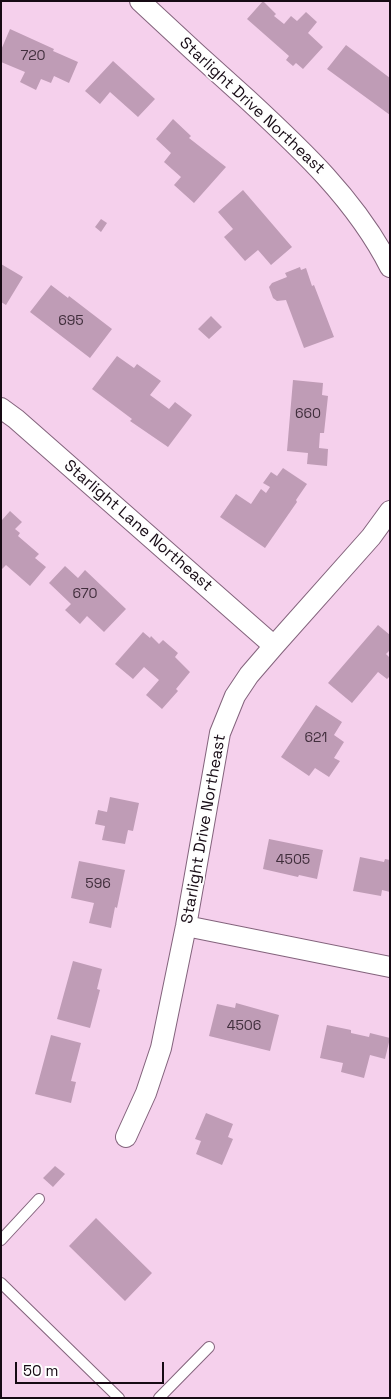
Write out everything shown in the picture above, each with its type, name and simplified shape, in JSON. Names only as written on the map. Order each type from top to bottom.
[{"type":"street","name":"Starlight Drive Northeast","points":[[140,1],[302,150],[332,182],[361,220],[390,267]]},
{"type":"street","name":"Starlight Lane Northeast","points":[[1,408],[16,419],[274,646]]},
{"type":"street","name":"Starlight Drive Northeast","points":[[126,1137],[146,1093],[161,1048],[186,926],[220,733],[235,696],[249,674],[371,537],[390,511]]},
{"type":"street","points":[[186,926],[390,967]]},
{"type":"lane","points":[[1,1240],[39,1199]]},
{"type":"lane","points":[[1,1283],[119,1398]]},
{"type":"lane","points":[[159,1398],[209,1347]]},
{"type":"building","points":[[263,1],[276,14],[274,16],[284,24],[291,16],[297,21],[306,12],[317,22],[308,33],[323,47],[303,69],[296,63],[293,66],[286,60],[289,56],[247,19]]},
{"type":"building","points":[[10,29],[78,62],[69,83],[54,76],[51,83],[41,79],[36,90],[20,82],[25,72],[1,62],[1,50]]},
{"type":"building","points":[[346,45],[390,78],[390,115],[327,69]]},
{"type":"building","points":[[113,61],[155,99],[138,117],[110,92],[100,104],[85,91]]},
{"type":"building","points":[[173,119],[191,136],[189,138],[226,167],[194,203],[174,185],[181,177],[164,162],[171,153],[156,139]]},
{"type":"building","points":[[243,190],[292,247],[271,265],[258,250],[245,261],[224,237],[233,229],[218,212]]},
{"type":"building","points":[[101,219],[107,223],[101,232],[95,227]]},
{"type":"building","points":[[1,264],[23,277],[6,305],[1,302]]},
{"type":"building","points":[[300,267],[301,270],[306,268],[334,337],[304,348],[286,300],[277,301],[273,298],[269,287],[272,283],[287,277],[285,273]]},
{"type":"building","points":[[51,285],[68,298],[69,296],[112,329],[90,358],[30,312]]},
{"type":"building","points":[[211,316],[222,327],[209,339],[198,329]]},
{"type":"building","points":[[117,356],[134,368],[137,364],[161,381],[150,395],[169,409],[175,402],[192,415],[168,447],[130,421],[132,419],[92,389]]},
{"type":"building","points":[[293,380],[323,383],[322,395],[328,396],[324,433],[320,433],[319,448],[328,449],[327,466],[307,464],[308,453],[287,451]]},
{"type":"building","points":[[283,468],[307,484],[296,500],[297,502],[265,548],[220,517],[236,494],[251,504],[261,489],[266,493],[270,487],[263,483],[271,472],[277,476]]},
{"type":"building","points":[[10,511],[22,522],[15,529],[20,533],[18,536],[39,554],[35,558],[46,567],[30,586],[6,565],[1,570],[1,519]]},
{"type":"building","points":[[65,566],[78,578],[85,570],[126,609],[104,632],[87,616],[80,624],[65,610],[71,604],[49,583]]},
{"type":"building","points":[[378,625],[390,635],[390,650],[386,654],[390,658],[390,676],[387,679],[378,672],[352,703],[328,683]]},
{"type":"building","points":[[143,632],[150,638],[151,636],[159,644],[163,640],[178,653],[175,657],[190,672],[176,689],[178,691],[162,709],[146,695],[159,680],[144,667],[133,679],[115,664]]},
{"type":"building","points":[[316,705],[342,722],[334,735],[344,742],[334,758],[340,761],[329,777],[315,768],[309,776],[281,757]]},
{"type":"building","points":[[110,797],[139,803],[133,831],[128,830],[125,844],[102,840],[105,826],[95,824],[98,810],[107,812]]},
{"type":"building","points":[[269,839],[323,850],[317,879],[263,869]]},
{"type":"building","points":[[360,857],[384,862],[385,859],[390,860],[390,892],[382,890],[381,896],[353,891]]},
{"type":"building","points":[[79,861],[125,870],[111,928],[89,923],[94,903],[71,898]]},
{"type":"building","points":[[73,961],[102,969],[97,989],[100,990],[90,1028],[57,1019]]},
{"type":"building","points":[[236,1003],[279,1015],[270,1051],[209,1036],[217,1004],[235,1008]]},
{"type":"building","points":[[327,1025],[351,1030],[351,1033],[369,1037],[370,1033],[390,1038],[385,1059],[370,1055],[364,1078],[341,1072],[343,1063],[320,1058]]},
{"type":"building","points":[[51,1035],[81,1043],[71,1081],[76,1082],[71,1103],[35,1094]]},
{"type":"building","points":[[206,1113],[233,1124],[228,1137],[233,1139],[222,1165],[196,1154],[201,1141],[195,1139]]},
{"type":"building","points":[[55,1166],[65,1174],[53,1187],[43,1178]]},
{"type":"building","points":[[96,1218],[152,1273],[125,1301],[69,1246]]}]
